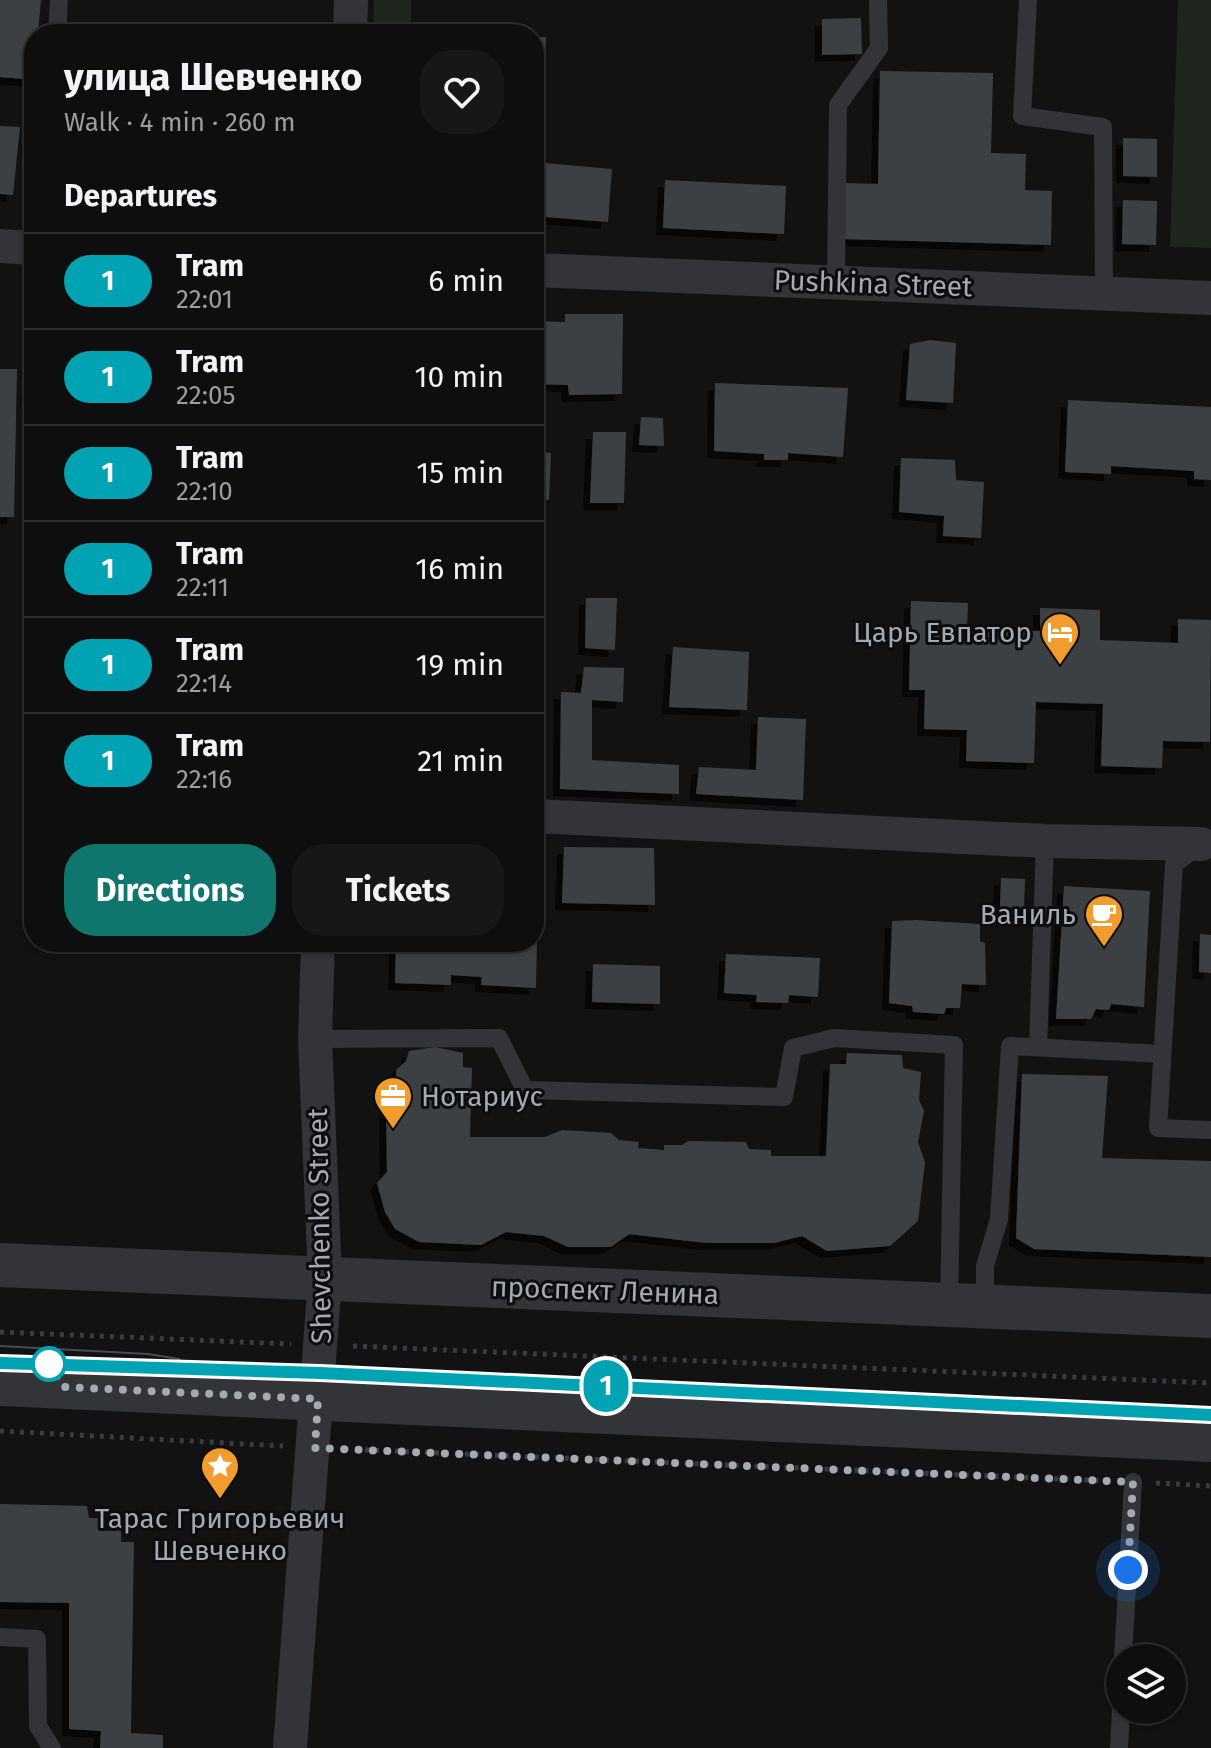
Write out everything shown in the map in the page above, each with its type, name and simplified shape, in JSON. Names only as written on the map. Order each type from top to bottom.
[{"type":"street","points":[[350,24],[351,0]]},
{"type":"street","points":[[0,246],[24,247]]},
{"type":"street","name":"Pushkina Street","points":[[544,270],[1211,298]]},
{"type":"street","points":[[544,816],[1045,841],[1206,844]]},
{"type":"street","name":"Shevchenko Street","points":[[290,1748],[293,1668],[315,1448],[325,1279],[315,1039],[318,952]]},
{"type":"street","name":"проспект Ленина","points":[[0,1265],[1211,1316]]},
{"type":"street","points":[[0,1384],[1211,1440]]},
{"type":"lane","points":[[58,24],[59,0]]},
{"type":"lane","points":[[836,282],[838,105],[879,48],[878,0]]},
{"type":"lane","points":[[1028,0],[1022,116],[1103,127],[1104,293]]},
{"type":"lane","points":[[1038,1047],[1045,841]]},
{"type":"lane","points":[[1206,844],[1174,864],[1158,1128],[1211,1130]]},
{"type":"lane","points":[[315,1039],[499,1038],[525,1090],[784,1097],[793,1048],[834,1038],[954,1045],[967,1305]]},
{"type":"lane","points":[[967,1305],[985,1266],[999,1219],[1010,1046],[1162,1054]]},
{"type":"lane","points":[[1124,1644],[1133,1482]]},
{"type":"lane","points":[[0,1637],[37,1639],[38,1726],[52,1748]]},
{"type":"lane","points":[[1119,1748],[1120,1724]]},
{"type":"path","points":[[0,1332],[1211,1383]]},
{"type":"path","points":[[0,1431],[315,1448],[1211,1486]]},
{"type":"shaded area","points":[[374,0],[411,0],[411,24],[373,24]]},
{"type":"shaded area","points":[[1178,0],[1211,0],[1211,248],[1170,247]]},
{"type":"building","points":[[0,0],[41,0],[39,24],[24,24],[24,79],[0,77]]},
{"type":"building","points":[[861,18],[862,54],[822,55],[822,19]]},
{"type":"building","points":[[544,37],[546,37],[545,70]]},
{"type":"building","points":[[880,71],[993,73],[991,153],[1026,154],[1025,190],[1052,191],[1051,245],[842,239],[843,183],[878,184]]},
{"type":"building","points":[[0,126],[20,127],[13,195],[0,194]]},
{"type":"building","points":[[1123,138],[1157,139],[1157,177],[1123,176]]},
{"type":"building","points":[[544,163],[612,169],[608,222],[544,217]]},
{"type":"building","points":[[665,180],[786,186],[784,234],[663,228]]},
{"type":"building","points":[[1123,200],[1157,201],[1156,245],[1122,244]]},
{"type":"building","points":[[565,314],[623,314],[622,394],[569,395],[568,385],[544,384],[544,321],[565,322]]},
{"type":"building","points":[[930,340],[956,343],[953,403],[906,400],[910,344]]},
{"type":"building","points":[[0,369],[17,369],[14,517],[0,517]]},
{"type":"building","points":[[715,383],[848,388],[843,457],[788,453],[788,460],[764,460],[764,454],[714,451]]},
{"type":"building","points":[[1068,400],[1211,407],[1211,480],[1194,479],[1194,471],[1111,466],[1111,474],[1065,472]]},
{"type":"building","points":[[641,417],[663,418],[664,446],[639,445]]},
{"type":"building","points":[[593,432],[626,432],[624,503],[590,503]]},
{"type":"building","points":[[544,453],[551,453],[549,500],[544,500]]},
{"type":"building","points":[[901,458],[955,460],[956,480],[984,482],[981,538],[943,536],[944,516],[899,512]]},
{"type":"building","points":[[586,598],[617,598],[615,650],[585,648]]},
{"type":"building","name":"Царь Евпатор","points":[[911,601],[968,603],[967,629],[1040,631],[1040,608],[1100,610],[1100,640],[1178,643],[1178,619],[1211,620],[1210,742],[1163,741],[1162,768],[1101,766],[1103,704],[1036,702],[1034,763],[966,761],[967,730],[924,729],[925,690],[909,690]]},
{"type":"building","points":[[673,647],[749,652],[747,710],[669,707]]},
{"type":"building","points":[[584,667],[624,668],[623,702],[592,700],[592,760],[679,765],[679,794],[560,789],[561,692],[581,693]]},
{"type":"building","points":[[544,702],[546,702],[544,751]]},
{"type":"building","points":[[758,717],[806,719],[803,800],[696,794],[699,767],[756,770]]},
{"type":"building","points":[[564,847],[654,848],[655,905],[562,903]]},
{"type":"building","points":[[1001,878],[1025,879],[1024,908],[1000,907]]},
{"type":"building","name":"Ваниль","points":[[1064,886],[1150,891],[1144,1007],[1111,1004],[1109,1010],[1096,1009],[1091,1019],[1056,1019]]},
{"type":"building","points":[[892,921],[980,924],[980,941],[985,943],[986,985],[962,984],[960,1008],[946,1008],[944,1014],[913,1012],[912,1006],[889,1003]]},
{"type":"building","points":[[1200,934],[1211,935],[1211,973],[1199,972]]},
{"type":"building","points":[[396,952],[537,952],[536,988],[481,985],[482,977],[451,975],[451,985],[395,983]]},
{"type":"building","points":[[726,954],[820,958],[818,997],[789,995],[788,1003],[756,1002],[757,995],[724,993]]},
{"type":"building","points":[[593,964],[660,966],[660,1004],[592,1002]]},
{"type":"building","points":[[435,1047],[463,1053],[463,1067],[472,1068],[470,1137],[545,1137],[562,1130],[611,1133],[619,1140],[639,1142],[638,1148],[664,1150],[664,1145],[682,1145],[688,1141],[746,1142],[749,1149],[771,1150],[771,1156],[826,1156],[830,1064],[846,1064],[847,1053],[902,1055],[903,1068],[921,1072],[919,1100],[924,1111],[918,1142],[925,1162],[918,1221],[890,1246],[827,1251],[802,1236],[774,1243],[706,1243],[629,1234],[611,1247],[568,1247],[544,1236],[506,1232],[481,1245],[419,1242],[395,1229],[385,1212],[377,1183],[387,1172],[386,1109],[397,1097],[396,1070],[406,1061],[409,1051]]},
{"type":"building","points":[[1022,1074],[1108,1076],[1102,1158],[1211,1161],[1211,1257],[1034,1249],[1016,1238]]},
{"type":"building","points":[[0,1504],[87,1506],[89,1518],[104,1518],[106,1531],[121,1530],[121,1542],[134,1542],[131,1733],[163,1735],[163,1748],[100,1748],[101,1731],[69,1729],[69,1603],[0,1602]]},
{"type":"tram line","points":[[0,1346],[148,1354],[179,1359]]},
{"type":"tram line","points":[[0,1363],[320,1373],[1211,1415]]},
{"type":"tram line","name":"1","points":[[0,1363],[320,1373],[1211,1415]]},
{"type":"place","name":"Царь Евпатор","points":[[1060,666]]},
{"type":"place","name":"Ваниль","points":[[1104,948]]},
{"type":"place","name":"Нотариус","points":[[393,1130]]},
{"type":"place","name":"Тарас Григорьевич Шевченко","points":[[220,1500]]},
{"type":"route","points":[[49,1364],[64,1387],[318,1399],[315,1448],[1133,1482],[1128,1570]]}]
